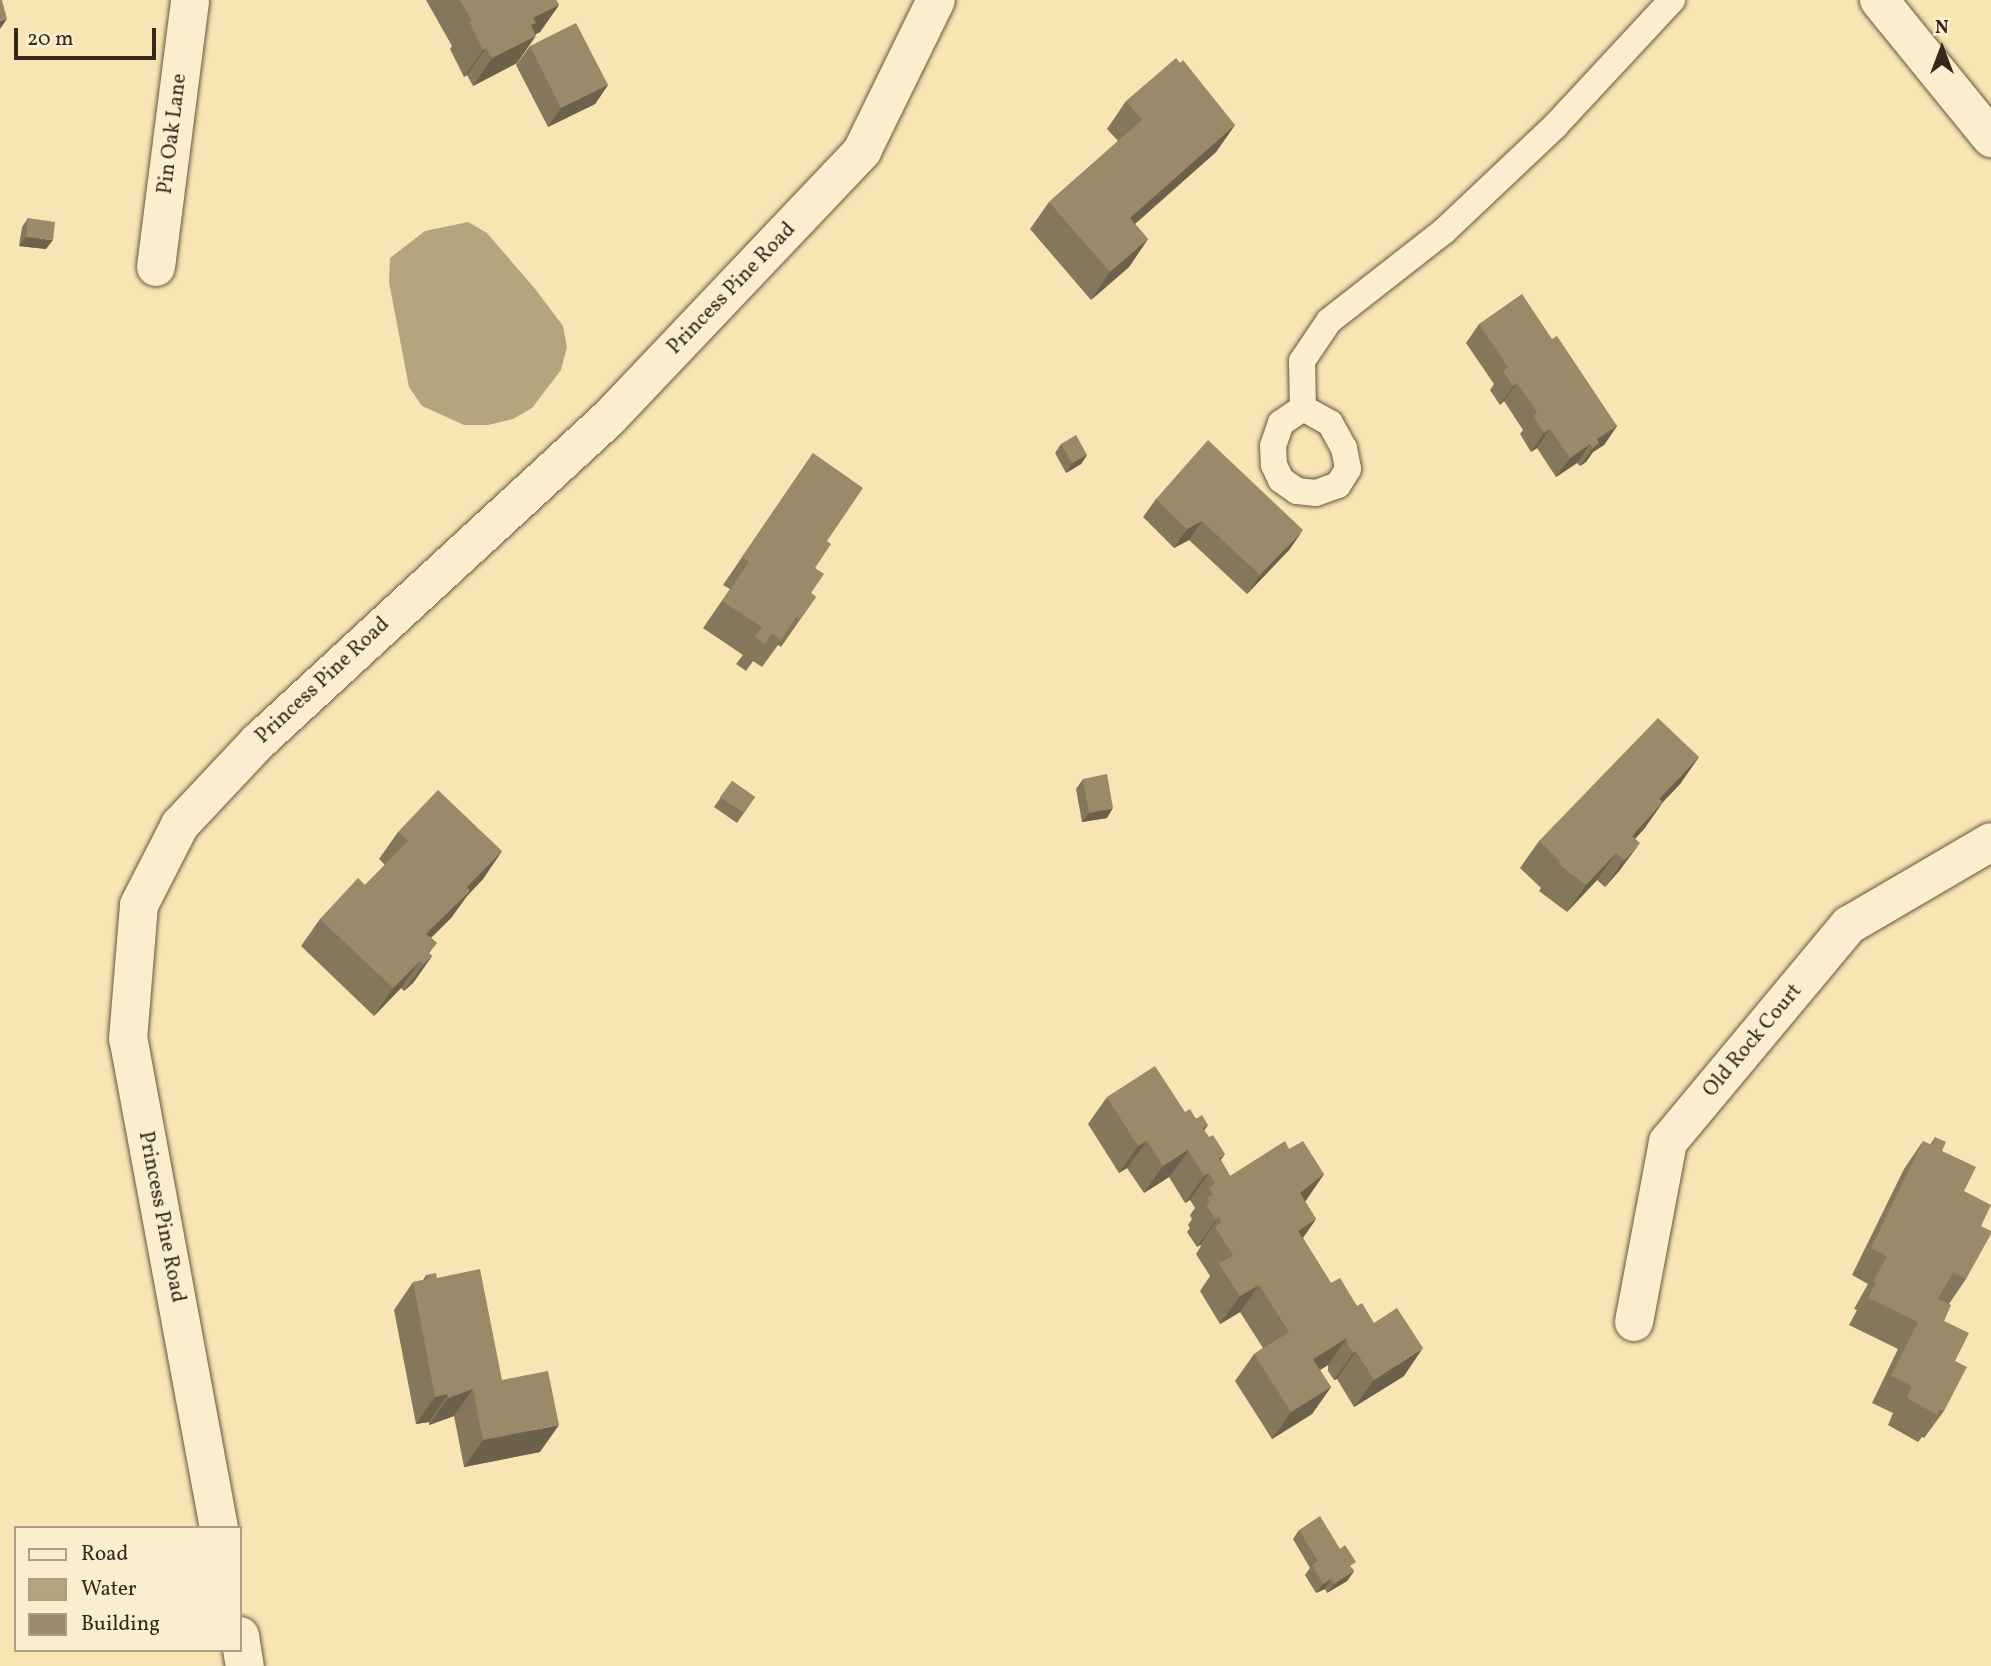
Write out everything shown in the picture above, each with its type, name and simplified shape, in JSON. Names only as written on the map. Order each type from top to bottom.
[{"type":"street","name":"Pin Oak Lane","points":[[156,267],[190,0]]},
{"type":"street","name":"Princess Pine Road","points":[[219,1526],[128,1039],[139,905],[180,825],[259,741],[609,418],[863,151],[936,0]]},
{"type":"street","points":[[1879,0],[1991,138]]},
{"type":"street","name":"Old Rock Court","points":[[1634,1322],[1668,1142],[1849,925],[1991,842]]},
{"type":"street","points":[[242,1648],[245,1666]]},
{"type":"lane","points":[[1303,408],[1302,361],[1329,321],[1444,231],[1555,125],[1672,0]]},
{"type":"water","points":[[468,222],[487,233],[536,290],[563,326],[567,347],[561,370],[532,408],[513,419],[488,425],[464,425],[422,406],[409,387],[389,282],[390,258],[425,231]]},
{"type":"building","points":[[0,0],[7,19],[0,21]]},
{"type":"building","points":[[460,0],[556,0],[559,5],[533,18],[536,23],[531,25],[536,36],[492,58],[486,48],[483,50],[469,21],[472,21]]},
{"type":"building","points":[[576,23],[608,85],[561,108],[530,46]]},
{"type":"building","points":[[1176,58],[1180,63],[1183,60],[1235,125],[1130,218],[1148,239],[1110,272],[1049,202],[1142,120],[1126,101]]},
{"type":"building","points":[[28,218],[55,222],[53,240],[26,237]]},
{"type":"building","points":[[1522,294],[1552,339],[1557,336],[1617,426],[1597,439],[1599,443],[1593,448],[1590,444],[1570,458],[1550,429],[1544,433],[1533,416],[1537,412],[1517,383],[1513,386],[1503,371],[1508,367],[1479,324]]},
{"type":"building","points":[[1076,435],[1087,455],[1072,463],[1061,444]]},
{"type":"building","points":[[1208,440],[1303,530],[1260,575],[1202,521],[1187,529],[1156,499]]},
{"type":"building","points":[[813,453],[863,488],[827,541],[831,544],[815,568],[824,574],[811,593],[816,597],[800,619],[796,617],[781,640],[772,633],[765,644],[755,637],[762,627],[722,601],[749,562],[742,557]]},
{"type":"building","points":[[1658,718],[1699,757],[1659,799],[1663,802],[1632,836],[1640,843],[1624,860],[1616,853],[1586,885],[1558,864],[1561,862],[1539,841]]},
{"type":"building","points":[[1107,774],[1113,808],[1089,813],[1083,779]]},
{"type":"building","points":[[732,781],[755,797],[744,813],[720,797]]},
{"type":"building","points":[[438,790],[502,851],[467,887],[470,891],[426,934],[437,943],[428,952],[432,956],[424,964],[420,961],[393,988],[320,919],[358,878],[365,885],[408,841],[398,832]]},
{"type":"building","points":[[1155,1066],[1185,1112],[1190,1109],[1196,1119],[1202,1115],[1208,1125],[1203,1128],[1209,1137],[1213,1135],[1225,1154],[1219,1158],[1230,1176],[1285,1141],[1289,1149],[1303,1141],[1324,1174],[1300,1193],[1316,1219],[1298,1231],[1331,1283],[1340,1278],[1357,1306],[1362,1303],[1374,1323],[1397,1308],[1423,1348],[1374,1380],[1356,1351],[1353,1353],[1347,1338],[1313,1359],[1331,1387],[1291,1412],[1254,1354],[1289,1332],[1259,1285],[1240,1296],[1219,1264],[1233,1255],[1215,1227],[1222,1222],[1219,1217],[1216,1220],[1206,1205],[1210,1202],[1207,1198],[1213,1194],[1209,1188],[1215,1183],[1209,1173],[1204,1176],[1188,1150],[1163,1166],[1147,1141],[1138,1146],[1107,1097]]},
{"type":"building","points":[[1935,1137],[1946,1142],[1942,1151],[1976,1167],[1964,1191],[1991,1205],[1981,1226],[1991,1231],[1991,1234],[1966,1279],[1953,1272],[1938,1299],[1951,1305],[1944,1321],[1969,1333],[1955,1361],[1967,1367],[1944,1411],[1940,1409],[1937,1415],[1907,1398],[1912,1386],[1891,1376],[1918,1322],[1868,1298],[1887,1256],[1871,1248],[1923,1141],[1932,1145]]},
{"type":"building","points":[[480,1269],[502,1380],[548,1371],[559,1425],[483,1440],[473,1389],[448,1398],[448,1394],[435,1397],[413,1282],[428,1279],[426,1275],[436,1273],[437,1278]]},
{"type":"building","points":[[1320,1516],[1340,1549],[1345,1545],[1356,1562],[1350,1566],[1354,1571],[1334,1584],[1331,1579],[1323,1584],[1312,1565],[1318,1561],[1299,1530]]}]
